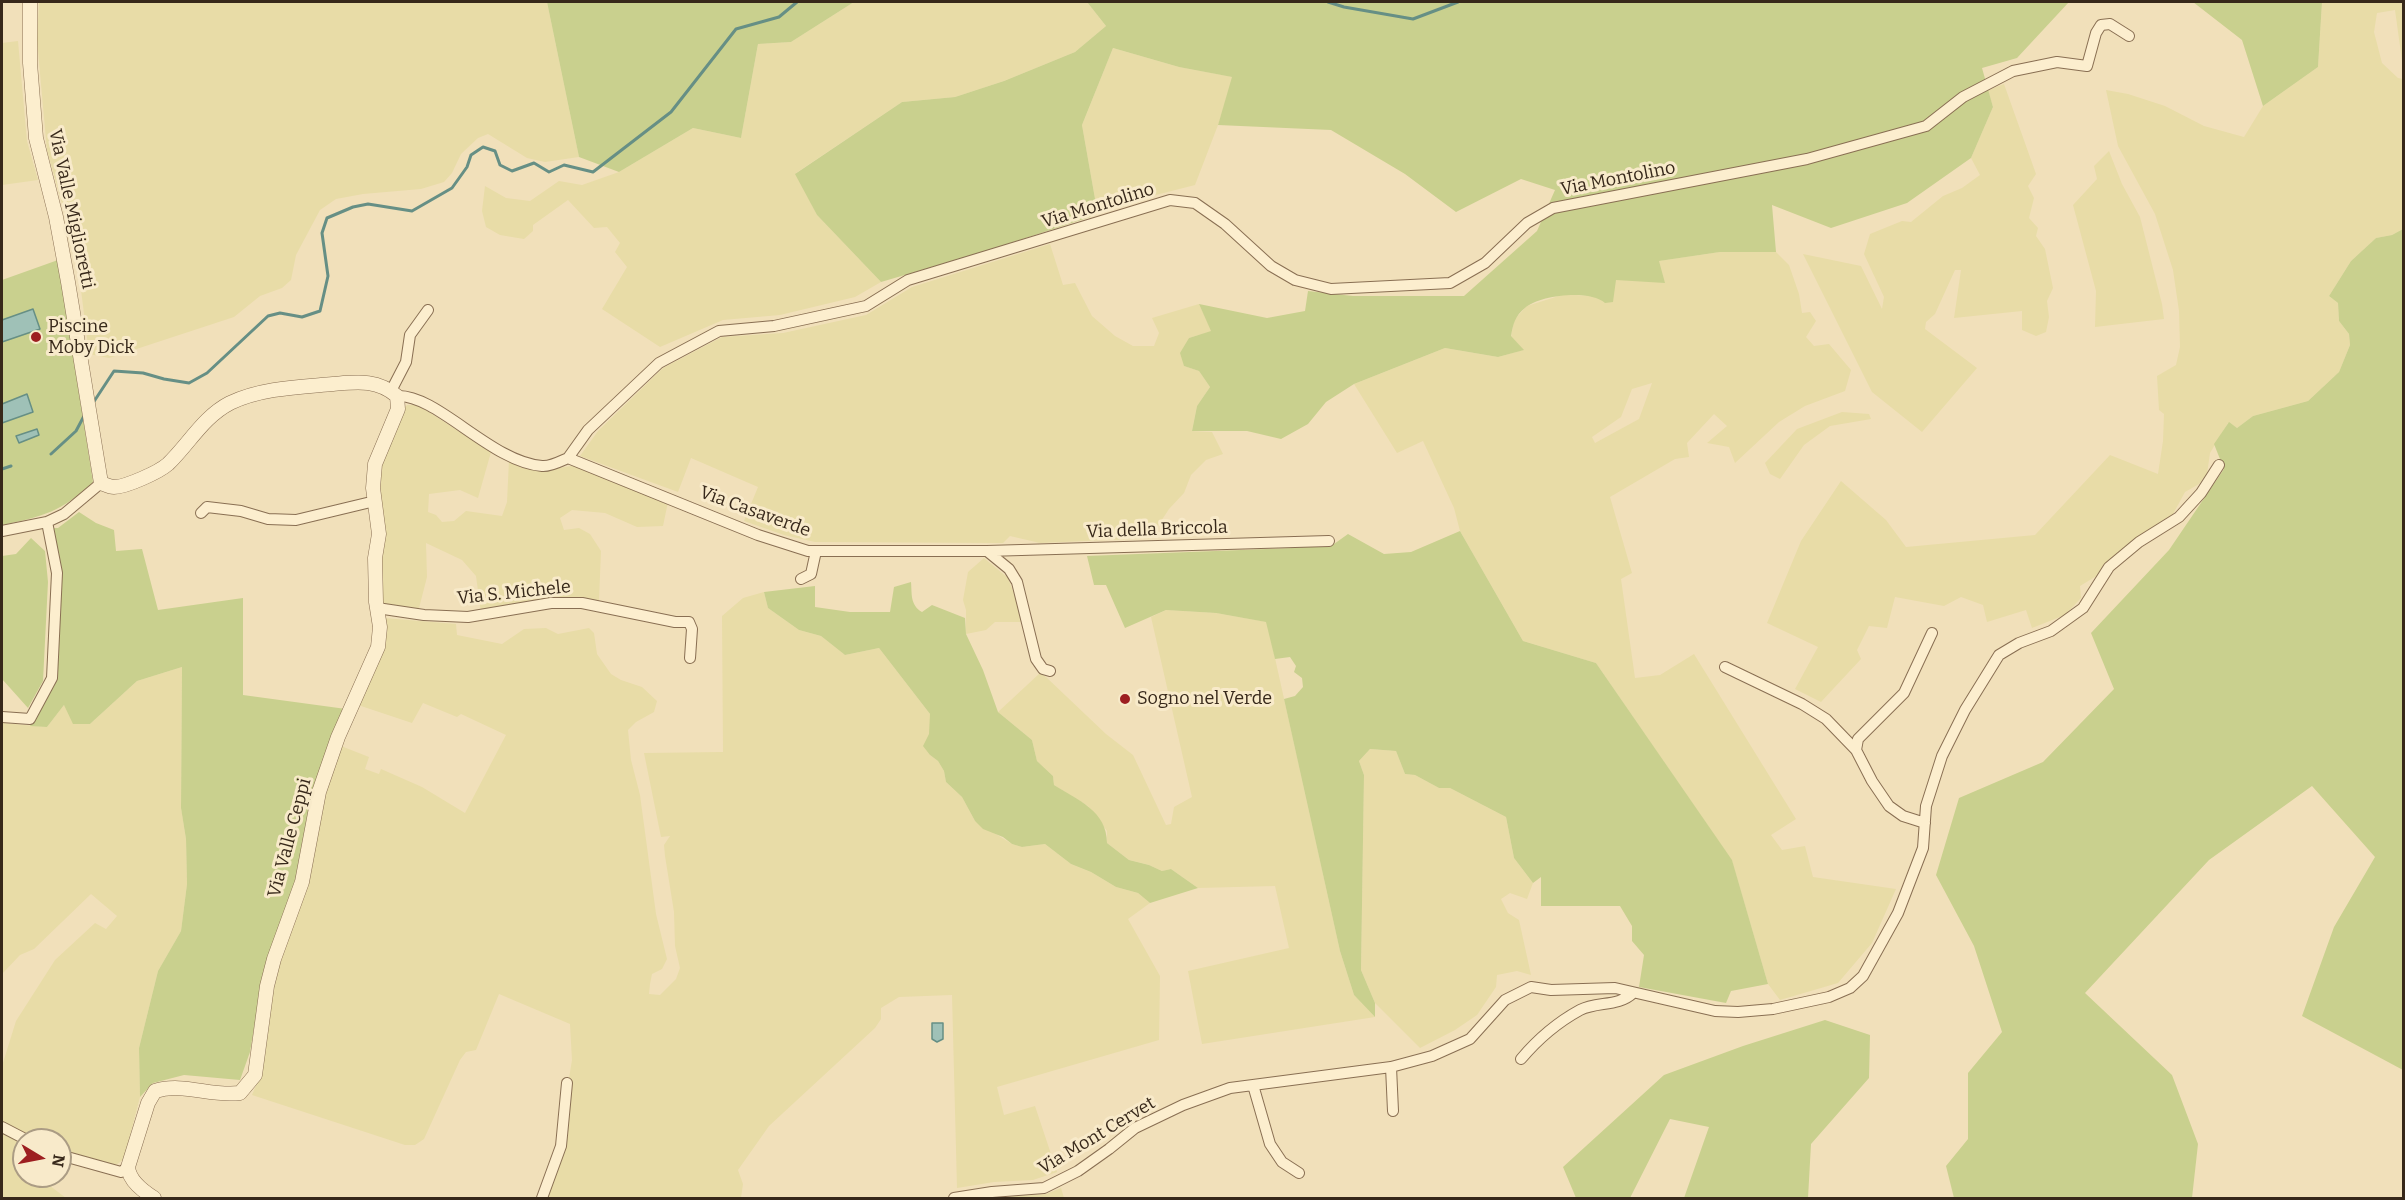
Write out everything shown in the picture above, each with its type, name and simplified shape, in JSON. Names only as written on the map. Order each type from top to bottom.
[{"type":"street","name":"Via Valle Miglioretti","points":[[30,2],[30,63],[36,138],[56,217],[101,483]]},
{"type":"street","name":"Via Montolino","points":[[568,458],[588,430],[659,363],[719,331],[774,326],[866,306],[908,280],[1170,200],[1195,203],[1225,224],[1271,266],[1295,280],[1330,289],[1450,283],[1485,263],[1527,223],[1553,208],[1807,159],[1926,126],[1963,96],[2013,71],[2057,62],[2087,66],[2096,33],[2101,26],[2110,24],[2128,36]]},
{"type":"street","points":[[394,394],[406,362],[410,335],[428,310]]},
{"type":"street","points":[[2,531],[47,522],[64,514],[101,483],[112,487],[124,485],[167,465],[200,426],[229,404],[248,396],[284,388],[357,382],[386,387],[394,394],[418,399],[506,455],[543,466],[568,458]]},
{"type":"street","name":"Via Valle Ceppi","points":[[128,1167],[148,1103],[155,1091],[178,1088],[230,1094],[240,1093],[255,1075],[267,986],[274,959],[302,882],[319,792],[338,737],[378,647],[380,627],[375,558],[379,534],[373,488],[375,464],[398,409],[394,394]]},
{"type":"street","name":"Via Casaverde","points":[[568,458],[758,535],[808,551],[987,551]]},
{"type":"street","name":"Via Mont Cervet","points":[[954,1198],[1044,1188],[1078,1171],[1135,1128],[1192,1102],[1230,1088],[1391,1067],[1432,1056],[1470,1039],[1505,1000],[1531,987],[1551,990],[1615,988],[1715,1011],[1738,1012],[1773,1009],[1830,997],[1850,988],[1863,976],[1898,913],[1923,848],[1926,806],[1942,756],[1965,710],[2000,655],[2019,643],[2051,631],[2083,608],[2109,567],[2139,542],[2179,517],[2201,493],[2219,465]]},
{"type":"street","points":[[201,513],[207,507],[241,511],[268,519],[296,520],[375,501]]},
{"type":"street","points":[[2,717],[30,720],[52,678],[57,573],[47,522]]},
{"type":"street","name":"Via della Briccola","points":[[987,551],[1329,541]]},
{"type":"street","points":[[801,579],[811,574],[816,551]]},
{"type":"street","points":[[987,551],[1009,569],[1017,582],[1036,659],[1043,669],[1050,671]]},
{"type":"street","name":"Via S. Michele","points":[[377,609],[424,615],[468,617],[551,603],[582,603],[675,622],[689,622],[692,629],[690,658]]},
{"type":"street","points":[[1856,750],[1858,738],[1904,693],[1932,633]]},
{"type":"street","points":[[1725,667],[1802,704],[1826,719],[1856,750],[1872,781],[1889,806],[1903,816],[1925,824]]},
{"type":"street","points":[[1521,1059],[1537,1041],[1582,1009],[1626,1000],[1633,993]]},
{"type":"street","points":[[1391,1067],[1393,1111]]},
{"type":"street","points":[[542,1198],[561,1146],[567,1083]]},
{"type":"street","points":[[1253,1085],[1270,1144],[1282,1162],[1299,1173]]},
{"type":"street","points":[[72,1158],[121,1172],[128,1167],[129,1174],[151,1197]]},
{"type":"shaded area","points":[[39,2],[547,2],[579,157],[545,162],[527,158],[488,134],[478,138],[461,154],[452,173],[444,182],[421,189],[363,194],[336,199],[320,210],[296,255],[291,280],[282,288],[260,296],[234,317],[109,358],[89,354],[72,238],[47,151],[37,40]]},
{"type":"shaded area","points":[[854,2],[1087,2],[1106,26],[1075,52],[1004,81],[955,97],[902,102],[796,173],[817,215],[881,282],[855,297],[780,315],[723,320],[660,347],[602,309],[627,267],[615,252],[620,243],[607,227],[594,228],[568,200],[533,225],[533,231],[524,239],[500,235],[486,227],[482,211],[485,186],[506,198],[530,201],[559,181],[582,185],[619,172],[693,128],[741,138],[758,44],[791,42]]},
{"type":"shaded area","points":[[2322,2],[2403,2],[2403,68],[2395,10],[2377,13],[2374,32],[2382,63],[2398,78],[2403,79],[2403,229],[2392,235],[2376,238],[2351,261],[2329,296],[2338,303],[2339,321],[2349,334],[2350,345],[2339,372],[2308,401],[2253,416],[2237,428],[2228,423],[2210,453],[2207,474],[2199,484],[2185,492],[2172,516],[2098,575],[2080,586],[2081,598],[2065,615],[2032,628],[2026,610],[1987,622],[1983,605],[1961,597],[1944,606],[1895,597],[1887,628],[1869,626],[1857,650],[1861,659],[1821,702],[1795,689],[1818,647],[1767,623],[1801,541],[1841,481],[1886,520],[1906,547],[2035,535],[2110,455],[2158,474],[2164,414],[2159,410],[2157,376],[2176,365],[2180,347],[2179,311],[2173,270],[2155,214],[2118,146],[2106,90],[2128,94],[2165,106],[2204,126],[2244,137],[2263,106],[2318,67]]},
{"type":"shaded area","points":[[18,41],[27,141],[38,180],[2,185],[2,43]]},
{"type":"shaded area","points":[[1113,48],[1179,67],[1233,77],[1195,185],[1097,210],[1082,125]]},
{"type":"shaded area","points":[[2004,84],[2036,174],[2028,186],[2034,198],[2029,218],[2038,228],[2036,236],[2045,249],[2053,288],[2047,301],[2049,317],[2046,332],[2036,336],[2022,330],[2022,311],[1954,318],[1961,270],[1955,270],[1935,314],[1926,322],[1925,329],[1977,368],[1922,432],[1872,392],[1803,254],[1861,266],[1882,309],[1884,297],[1864,254],[1870,234],[1902,221],[1911,222],[1943,196],[1962,188],[1980,175],[1971,158],[1993,107],[1988,90]]},
{"type":"shaded area","points":[[2109,151],[2122,184],[2140,217],[2164,319],[2095,327],[2096,291],[2073,205],[2097,179],[2094,166]]},
{"type":"shaded area","points":[[1050,244],[1063,285],[1075,283],[1092,316],[1115,336],[1133,346],[1154,346],[1159,333],[1152,318],[1199,304],[1212,331],[1189,338],[1184,366],[1199,371],[1210,387],[1197,406],[1192,431],[1212,432],[1223,454],[1206,460],[1191,475],[1184,493],[1169,509],[1153,538],[1040,543],[1010,536],[1003,543],[815,542],[784,535],[744,521],[758,487],[691,458],[678,492],[580,456],[598,431],[663,368],[722,337],[783,333],[866,315],[912,287]]},
{"type":"shaded area","points":[[1720,252],[1776,252],[1789,265],[1799,294],[1802,313],[1810,312],[1816,321],[1806,337],[1814,346],[1829,344],[1851,370],[1845,391],[1805,406],[1779,422],[1735,463],[1729,447],[1707,443],[1727,426],[1714,414],[1687,443],[1689,457],[1675,459],[1610,497],[1632,573],[1621,579],[1635,678],[1660,675],[1694,654],[1796,819],[1771,835],[1782,850],[1805,846],[1813,877],[1896,889],[1872,943],[1838,983],[1780,1000],[1768,984],[1732,861],[1596,663],[1523,641],[1460,531],[1454,508],[1423,441],[1397,453],[1354,384],[1445,348],[1498,357],[1523,350],[1511,337],[1514,320],[1527,306],[1565,294],[1599,297],[1616,280],[1658,261]],"holes":[[[1652,383],[1639,419],[1595,443],[1592,437],[1621,417],[1632,389]]]},
{"type":"shaded area","points":[[407,405],[418,405],[491,452],[478,498],[460,490],[429,494],[428,512],[436,515],[442,522],[454,521],[466,511],[502,516],[507,502],[509,460],[543,471],[576,465],[668,502],[663,526],[637,527],[605,513],[572,510],[560,518],[564,530],[579,528],[590,534],[601,551],[599,600],[582,599],[481,613],[476,576],[462,560],[426,543],[427,577],[418,612],[381,605],[380,466],[401,411]]},
{"type":"shaded area","points":[[1842,412],[1869,414],[1871,419],[1830,426],[1804,445],[1780,479],[1770,474],[1765,463],[1797,429]]},
{"type":"shaded area","points":[[984,558],[1008,578],[1021,622],[995,622],[986,630],[966,634],[966,610],[963,600],[968,572]]},
{"type":"shaded area","points":[[764,592],[768,608],[799,630],[821,636],[845,655],[879,648],[930,714],[930,755],[938,761],[944,771],[946,782],[962,797],[975,821],[1012,844],[1022,847],[1045,844],[1071,864],[1091,872],[1116,887],[1138,893],[1150,903],[1128,919],[1160,976],[1159,1040],[997,1087],[1004,1115],[1035,1106],[1057,1172],[1033,1180],[994,1182],[957,1188],[952,995],[899,997],[881,1008],[881,1019],[875,1028],[769,1126],[738,1170],[743,1184],[741,1198],[539,1198],[557,1152],[572,1060],[570,1024],[499,994],[476,1050],[466,1052],[460,1060],[424,1139],[415,1145],[405,1145],[252,1095],[260,1076],[275,979],[329,777],[341,746],[369,757],[365,769],[379,774],[381,769],[422,787],[465,813],[506,735],[461,714],[457,717],[423,703],[412,723],[358,705],[382,651],[384,618],[456,624],[457,635],[502,644],[524,629],[546,628],[558,634],[589,628],[594,633],[597,654],[611,674],[642,687],[657,701],[654,712],[636,722],[628,730],[631,760],[640,795],[656,914],[667,959],[662,969],[652,974],[650,984],[649,994],[660,995],[676,979],[680,968],[675,946],[674,912],[664,845],[670,836],[661,837],[644,753],[723,752],[722,616],[743,598]]},
{"type":"shaded area","points":[[1166,610],[1216,613],[1267,622],[1340,951],[1354,995],[1375,1017],[1202,1044],[1188,971],[1289,948],[1275,886],[1198,888],[1171,869],[1162,871],[1129,860],[1107,843],[1107,831],[1088,806],[1054,785],[1053,776],[1037,761],[1032,740],[998,712],[1040,673],[1106,734],[1133,755],[1166,825],[1171,824],[1174,807],[1192,797],[1151,617]]},
{"type":"shaded area","points":[[182,667],[181,808],[186,839],[187,884],[181,931],[158,971],[139,1048],[140,1097],[124,1159],[116,1165],[72,1155],[72,1128],[16,1128],[2,1121],[2,1066],[16,1021],[55,960],[95,923],[106,929],[117,916],[91,894],[34,949],[20,955],[2,974],[2,723],[47,727],[64,705],[90,724],[137,681]]},
{"type":"shaded area","points":[[1370,749],[1396,751],[1405,774],[1415,775],[1439,788],[1450,788],[1506,817],[1514,858],[1533,883],[1527,899],[1510,893],[1501,899],[1508,913],[1519,920],[1531,975],[1517,971],[1497,975],[1496,987],[1477,1015],[1455,1030],[1420,1048],[1375,1003],[1361,970],[1364,775],[1359,761]]},
{"type":"shaded area","points":[[2,1132],[12,1138],[12,1188],[53,1188],[66,1198],[2,1198]]},
{"type":"shaded area","points":[[1061,1188],[1064,1198],[987,1198],[1046,1194]]},
{"type":"green space","points":[[547,2],[854,2],[791,42],[758,44],[741,138],[693,128],[619,172],[579,157]]},
{"type":"green space","points":[[1087,2],[2069,2],[2017,58],[1982,68],[1993,107],[1971,158],[1907,203],[1831,228],[1772,205],[1776,252],[1720,252],[1659,261],[1665,283],[1616,280],[1613,302],[1605,303],[1588,296],[1565,295],[1532,303],[1517,317],[1511,336],[1524,350],[1498,357],[1445,348],[1354,384],[1326,402],[1308,424],[1281,439],[1247,431],[1192,431],[1197,406],[1210,387],[1199,371],[1184,366],[1180,353],[1189,338],[1211,331],[1199,304],[1267,318],[1305,311],[1308,291],[1353,296],[1464,296],[1537,231],[1555,190],[1521,179],[1456,212],[1405,174],[1331,130],[1218,125],[1232,77],[1179,67],[1113,48],[1082,125],[1097,210],[1090,217],[881,282],[817,215],[795,174],[902,102],[955,97],[1004,81],[1075,52],[1106,26]]},
{"type":"green space","points":[[2193,2],[2322,2],[2318,67],[2263,106],[2242,40]]},
{"type":"green space","points":[[2403,229],[2403,1070],[2302,1016],[2334,927],[2375,857],[2312,786],[2209,860],[2085,993],[2172,1075],[2198,1144],[2192,1198],[1954,1198],[1946,1166],[1968,1139],[1968,1073],[2002,1032],[1974,946],[1936,875],[1959,798],[2043,762],[2114,689],[2091,633],[2169,550],[2224,469],[2214,444],[2229,422],[2237,428],[2253,416],[2308,401],[2339,372],[2350,345],[2349,334],[2339,321],[2338,303],[2329,296],[2351,261],[2376,238],[2392,235]]},
{"type":"green space","name":"Piscine Moby Dick","points":[[58,260],[93,482],[62,506],[40,516],[2,525],[2,280]]},
{"type":"green space","points":[[79,512],[96,523],[114,530],[116,551],[142,549],[158,610],[243,598],[243,695],[346,709],[297,879],[261,987],[250,1052],[240,1080],[184,1075],[153,1083],[140,1097],[139,1048],[158,971],[181,931],[187,884],[186,839],[181,808],[182,667],[137,681],[90,724],[73,724],[64,705],[47,727],[30,726],[56,678],[52,528],[58,528]]},
{"type":"green space","points":[[1460,531],[1523,641],[1596,663],[1732,860],[1768,984],[1731,991],[1726,1003],[1639,987],[1644,955],[1632,941],[1632,926],[1620,906],[1541,906],[1541,877],[1533,883],[1514,858],[1506,817],[1450,788],[1439,788],[1415,775],[1405,774],[1396,751],[1370,749],[1359,761],[1364,775],[1361,970],[1375,1003],[1375,1017],[1354,995],[1340,951],[1284,699],[1295,696],[1303,687],[1302,678],[1294,672],[1296,666],[1290,657],[1275,659],[1266,622],[1216,613],[1166,610],[1125,628],[1106,585],[1094,585],[1087,556],[1292,548],[1334,544],[1348,534],[1384,554],[1411,552]]},
{"type":"green space","points":[[31,538],[45,551],[48,582],[43,681],[28,708],[2,679],[2,556],[16,554]]},
{"type":"green space","points":[[911,582],[915,606],[922,612],[932,605],[965,618],[966,634],[983,670],[998,712],[1032,740],[1037,761],[1053,776],[1054,785],[1097,815],[1106,832],[1107,843],[1129,860],[1162,871],[1171,869],[1198,888],[1150,903],[1138,893],[1116,887],[1091,872],[1071,864],[1045,844],[1022,847],[983,829],[975,821],[962,797],[946,782],[944,771],[938,761],[923,746],[929,734],[930,714],[879,648],[845,655],[821,636],[799,630],[768,608],[764,592],[815,586],[815,607],[850,612],[890,612],[894,587]]},
{"type":"green space","points":[[1825,1020],[1870,1035],[1869,1078],[1811,1144],[1808,1198],[1684,1198],[1709,1127],[1670,1119],[1630,1198],[1576,1198],[1563,1167],[1664,1075],[1743,1046]]},
{"type":"water","points":[[33,309],[40,329],[2,342],[2,320]]},
{"type":"water","points":[[27,394],[33,412],[2,423],[2,404]]},
{"type":"water","points":[[37,429],[39,435],[19,443],[16,436]]},
{"type":"water","points":[[932,1023],[943,1023],[943,1039],[937,1042],[932,1039]]},
{"type":"waterway","points":[[93,403],[114,371],[143,373],[189,383],[207,373],[268,316],[280,313],[302,317],[320,311],[328,276],[322,233],[327,218],[353,207],[368,204],[412,211],[452,188],[467,167],[471,155],[483,147],[495,151],[500,165],[512,171],[534,163],[549,172],[564,165],[593,172],[671,112],[736,29],[779,17],[797,2]]},
{"type":"waterway","points":[[1328,2],[1413,19],[1458,2]]},
{"type":"waterway","points":[[51,454],[76,431],[84,416]]},
{"type":"waterway","points":[[2,469],[11,466]]},
{"type":"place","name":"Piscine Moby Dick","points":[[36,337]]},
{"type":"place","name":"Sogno nel Verde","points":[[1125,699]]}]
